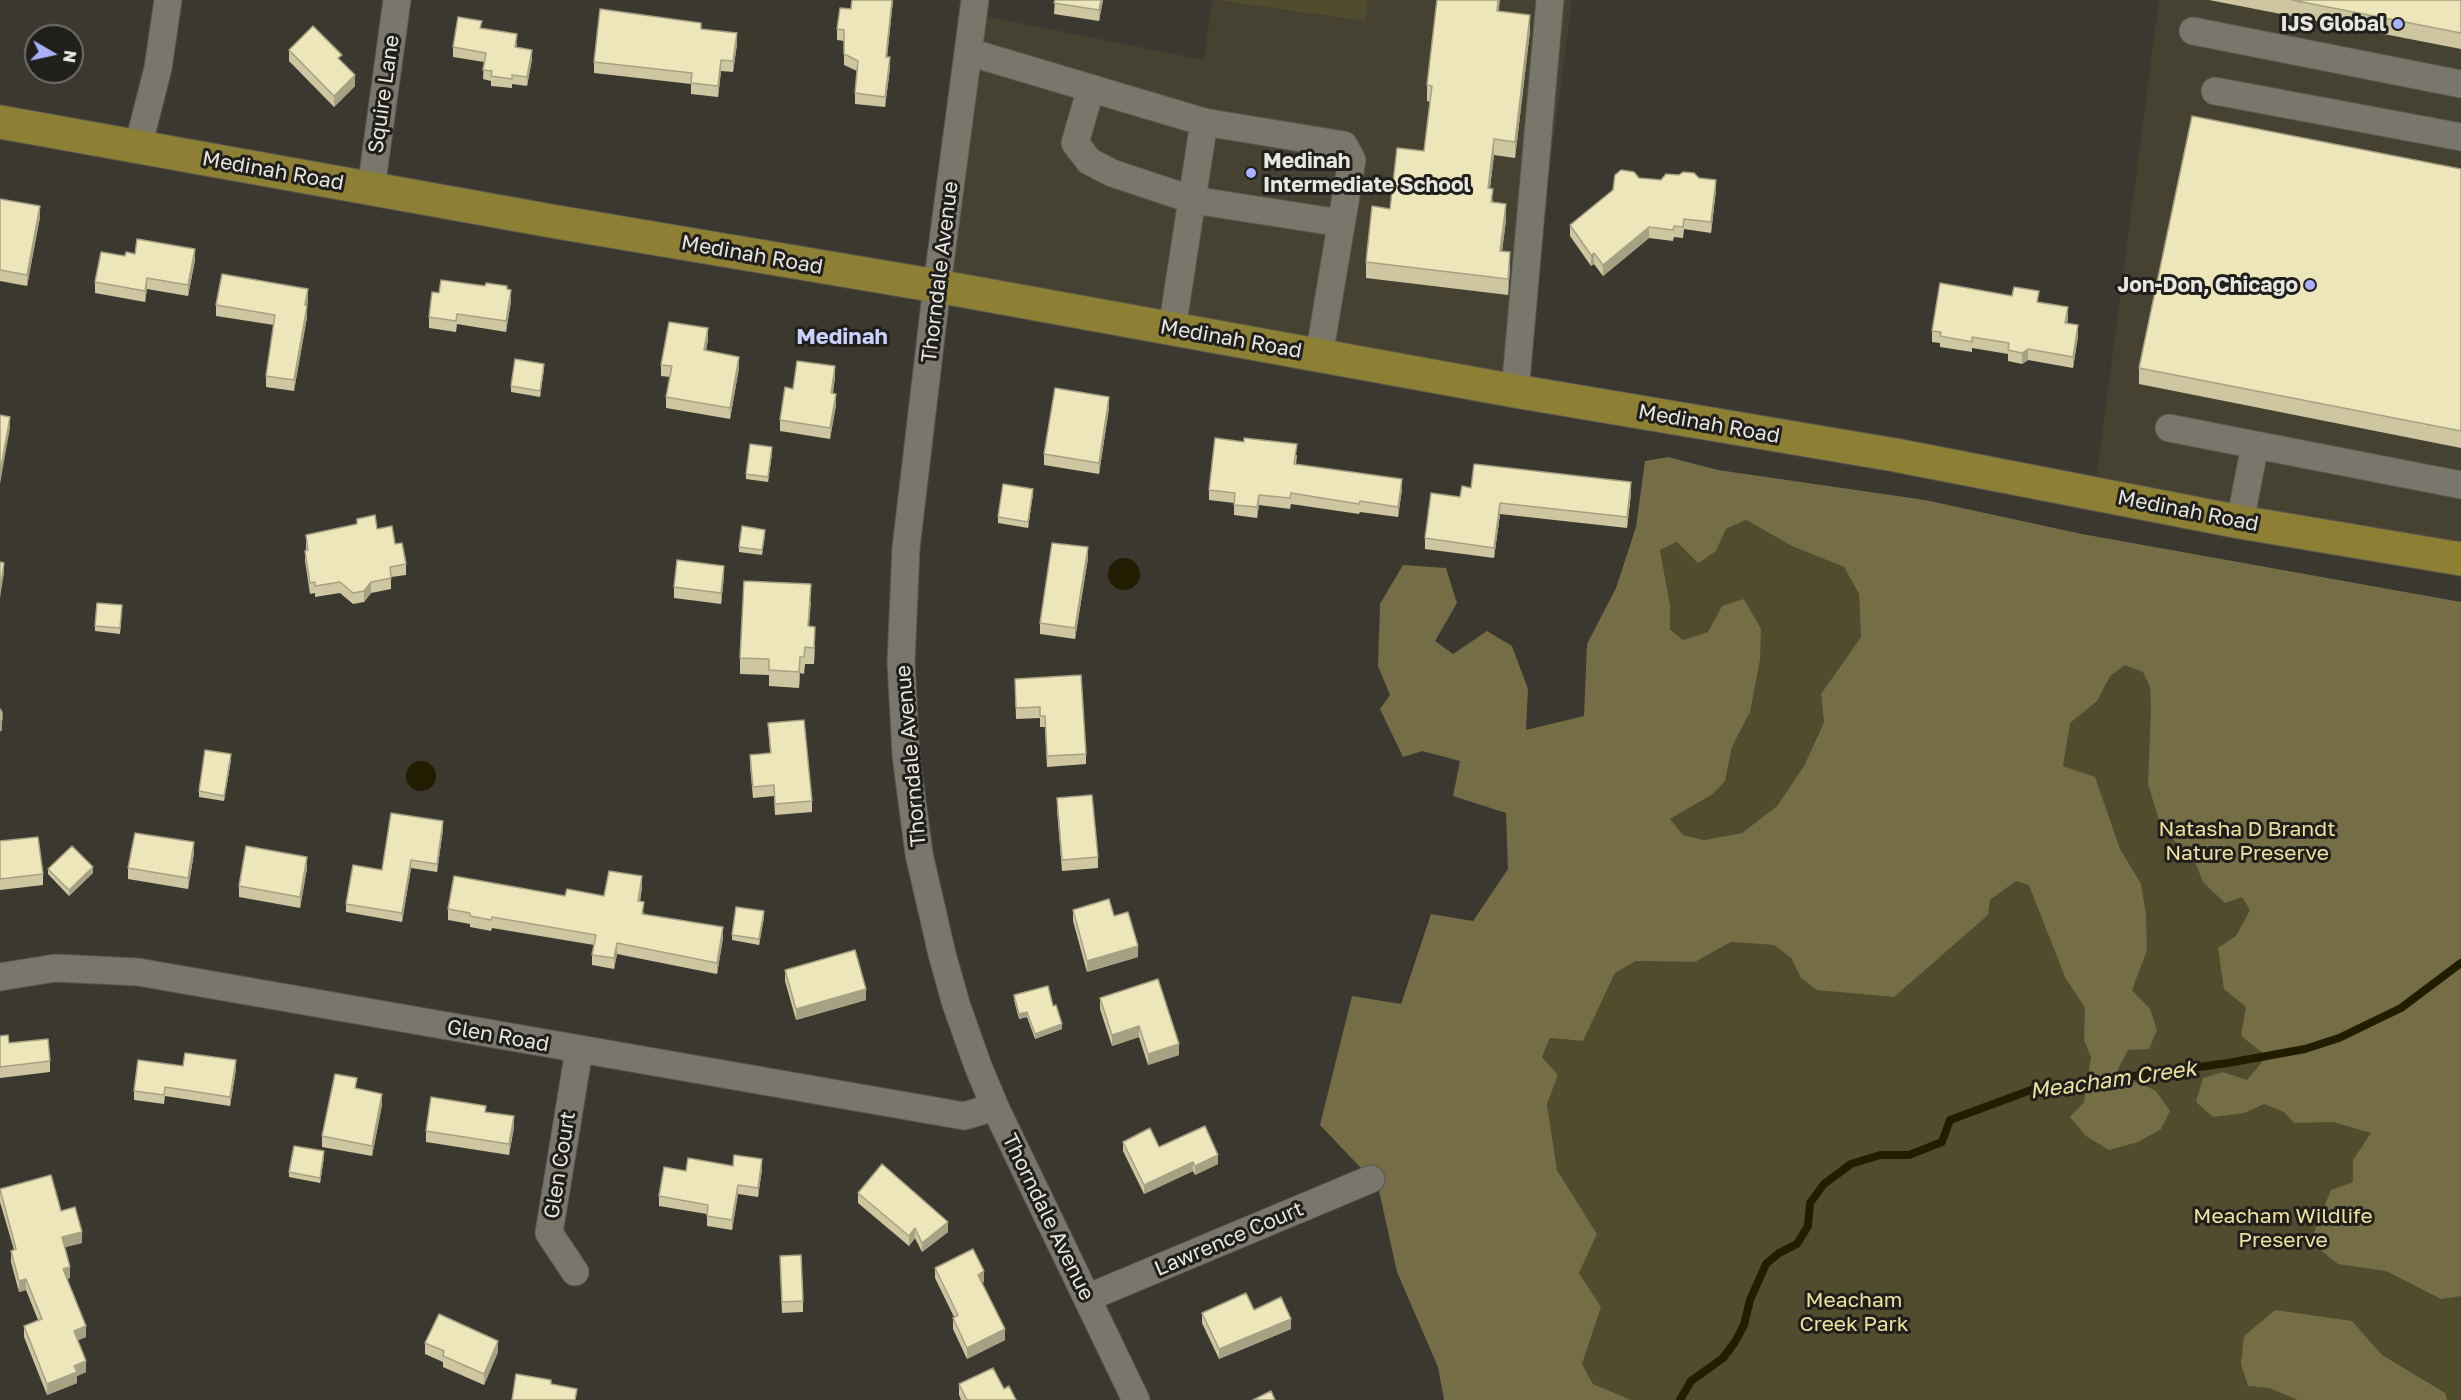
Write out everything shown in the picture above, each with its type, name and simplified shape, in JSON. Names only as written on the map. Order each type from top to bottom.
[{"type":"main road","name":"Medinah Road","points":[[0,122],[371,189],[937,286],[1515,391],[1895,455],[2240,522],[2461,560]]},
{"type":"street","points":[[138,147],[158,68],[168,0]]},
{"type":"street","name":"Squire Lane","points":[[371,189],[398,0]]},
{"type":"street","name":"Thorndale Avenue","points":[[975,0],[937,286],[906,548],[901,662],[906,755],[919,854],[956,1004],[995,1107],[1136,1400]]},
{"type":"street","points":[[1515,391],[1550,0]]},
{"type":"street","points":[[2193,31],[2461,84]]},
{"type":"street","points":[[969,52],[1204,122],[1344,145],[1352,160],[1319,356]]},
{"type":"street","points":[[1091,88],[1075,143],[1089,161],[1112,172],[1193,200],[1341,224]]},
{"type":"street","points":[[2215,91],[2461,137]]},
{"type":"street","points":[[1173,329],[1204,122]]},
{"type":"street","points":[[2169,428],[2461,485]]},
{"type":"street","points":[[2240,522],[2254,445]]},
{"type":"street","name":"Glen Road","points":[[0,977],[55,968],[138,972],[964,1116],[995,1107]]},
{"type":"street","name":"Glen Court","points":[[575,1272],[549,1233],[579,1050]]},
{"type":"street","name":"Lawrence Court","points":[[1087,1298],[1371,1179]]},
{"type":"shaded area","name":"Medinah Intermediate School","points":[[1212,0],[1365,21],[1368,0],[1572,0],[1521,388],[937,286],[974,14],[1204,60]]},
{"type":"shaded area","points":[[2159,0],[2461,0],[2461,547],[2096,481]]},
{"type":"shaded area","points":[[1124,558],[1135,563],[1140,574],[1135,585],[1124,590],[1113,585],[1108,574],[1113,563]]},
{"type":"shaded area","points":[[421,761],[432,765],[436,776],[432,787],[421,791],[410,787],[406,776],[410,765]]},
{"type":"green space","points":[[1214,0],[1368,0],[1365,21]]},
{"type":"green space","name":"Natasha D Brandt Nature Preserve","points":[[1668,457],[1718,470],[1925,500],[2082,534],[2461,602],[2461,1296],[2441,1299],[2386,1271],[2338,1264],[2310,1242],[2331,1190],[2353,1182],[2353,1160],[2371,1133],[2333,1122],[2294,1123],[2284,1112],[2264,1104],[2244,1113],[2213,1117],[2196,1102],[2203,1078],[2223,1072],[2247,1080],[2267,1056],[2241,1036],[2246,1007],[2224,989],[2218,948],[2236,936],[2250,910],[2242,897],[2225,903],[2203,882],[2194,859],[2162,830],[2148,784],[2150,687],[2143,672],[2125,665],[2110,676],[2097,701],[2070,723],[2063,766],[2095,777],[2120,849],[2141,884],[2146,915],[2147,950],[2132,990],[2150,1009],[2157,1030],[2149,1049],[2128,1050],[2113,1079],[2140,1083],[2156,1091],[2170,1111],[2161,1129],[2138,1142],[2109,1150],[2086,1136],[2070,1117],[2084,1102],[2091,1057],[2084,1040],[2085,1008],[2065,977],[2029,885],[2016,881],[1990,900],[1988,915],[1894,997],[1817,990],[1801,978],[1791,958],[1774,945],[1731,942],[1695,962],[1636,961],[1615,973],[1583,1041],[1550,1038],[1542,1057],[1558,1075],[1547,1104],[1557,1170],[1597,1234],[1579,1273],[1601,1307],[1582,1364],[1593,1384],[1631,1400],[1444,1400],[1438,1367],[1397,1272],[1378,1186],[1320,1125],[1352,996],[1401,1004],[1431,914],[1473,921],[1508,869],[1506,813],[1453,796],[1460,761],[1422,751],[1403,757],[1380,709],[1390,695],[1378,666],[1380,604],[1403,565],[1446,568],[1457,603],[1435,641],[1453,654],[1487,631],[1512,646],[1528,689],[1526,730],[1584,716],[1587,644],[1616,588],[1636,527],[1645,461]],"holes":[[[1746,520],[1794,547],[1844,567],[1859,594],[1861,637],[1821,694],[1824,722],[1804,766],[1777,806],[1742,833],[1704,840],[1683,835],[1670,819],[1713,794],[1725,781],[1732,747],[1750,712],[1760,660],[1761,629],[1744,599],[1722,606],[1708,632],[1683,640],[1670,629],[1670,605],[1660,550],[1677,542],[1698,563],[1716,551],[1726,529]]]},
{"type":"green space","points":[[1746,520],[1794,547],[1844,567],[1859,594],[1861,637],[1821,694],[1824,721],[1804,766],[1777,806],[1742,833],[1704,840],[1683,835],[1670,819],[1713,794],[1725,781],[1732,747],[1750,712],[1722,606],[1708,632],[1683,640],[1670,628],[1670,605],[1660,550],[1677,542],[1716,551],[1726,529]]},
{"type":"green space","points":[[2082,534],[2461,608],[2461,1400],[1631,1400],[1593,1384],[1582,1364],[1601,1307],[1579,1273],[1597,1234],[1557,1170],[1547,1104],[1558,1075],[1542,1057],[1550,1038],[1583,1041],[1615,972],[1637,961],[1695,962],[1731,942],[1774,945],[1791,958],[1801,978],[1990,900],[2016,881]]},
{"type":"green space","points":[[2275,1310],[2352,1321],[2382,1355],[2445,1393],[2447,1400],[2298,1400],[2269,1388],[2248,1386],[2241,1364],[2244,1336]]},
{"type":"building","points":[[852,0],[892,0],[886,57],[890,57],[885,97],[855,93],[858,61],[844,54],[844,30],[837,29],[840,8],[851,9]]},
{"type":"building","points":[[1055,0],[1101,0],[1099,10],[1054,3]]},
{"type":"building","points":[[1437,0],[1498,0],[1497,11],[1530,15],[1515,142],[1494,139],[1488,188],[1493,189],[1491,202],[1506,204],[1500,251],[1510,252],[1508,279],[1366,262],[1372,206],[1390,209],[1397,148],[1424,151],[1432,86],[1427,85]]},
{"type":"building","points":[[2292,0],[2461,0],[2461,33]]},
{"type":"building","points":[[600,9],[701,23],[701,29],[737,33],[733,61],[721,60],[718,86],[691,83],[692,73],[594,62]]},
{"type":"building","points":[[458,17],[482,21],[480,28],[517,34],[515,47],[532,50],[527,77],[512,75],[512,79],[491,76],[492,71],[483,70],[486,53],[453,47]]},
{"type":"building","points":[[313,26],[342,55],[338,58],[355,75],[334,96],[289,50]]},
{"type":"building","name":"Jon-Don, Chicago","points":[[2192,116],[2461,169],[2461,431],[2139,368]]},
{"type":"building","points":[[1621,170],[1634,172],[1639,178],[1661,180],[1666,174],[1679,175],[1683,172],[1694,173],[1699,178],[1716,180],[1711,222],[1684,219],[1683,227],[1674,226],[1673,230],[1649,227],[1603,265],[1594,253],[1591,255],[1570,225],[1613,190],[1615,175]]},
{"type":"building","points":[[0,199],[40,206],[27,275],[0,270]]},
{"type":"building","points":[[137,239],[195,249],[188,285],[147,278],[145,291],[95,282],[101,252],[125,256],[126,252],[135,254]]},
{"type":"building","points":[[222,274],[308,289],[294,380],[266,376],[275,315],[216,305]]},
{"type":"building","points":[[441,280],[485,286],[486,283],[507,286],[507,289],[511,290],[506,321],[457,314],[456,321],[429,317],[432,292],[439,293]]},
{"type":"building","points":[[1940,283],[2012,296],[2014,287],[2039,291],[2037,302],[2068,307],[2065,323],[2078,325],[2073,357],[2028,349],[2022,353],[2008,350],[2009,343],[1972,337],[1972,342],[1940,336],[1941,332],[1932,331]]},
{"type":"building","points":[[669,322],[708,328],[704,350],[739,357],[730,408],[666,397],[672,366],[661,365]]},
{"type":"building","points":[[515,359],[544,364],[540,391],[511,386]]},
{"type":"building","points":[[797,361],[835,366],[831,393],[836,394],[830,428],[780,420],[785,387],[793,389]]},
{"type":"building","points":[[1055,388],[1109,397],[1099,463],[1044,454]]},
{"type":"building","points":[[0,415],[10,417],[0,473]]},
{"type":"building","points":[[1215,438],[1244,442],[1244,438],[1297,444],[1294,464],[1402,479],[1398,507],[1360,501],[1359,504],[1291,493],[1290,498],[1259,495],[1257,507],[1234,505],[1235,493],[1209,490]]},
{"type":"building","points":[[750,444],[772,447],[768,477],[746,474]]},
{"type":"building","points":[[1474,464],[1631,482],[1627,517],[1500,503],[1494,548],[1425,538],[1431,493],[1460,497],[1462,486],[1471,488]]},
{"type":"building","points":[[1003,484],[1033,489],[1028,522],[998,517]]},
{"type":"building","points":[[375,515],[377,529],[392,526],[395,544],[402,543],[406,564],[390,567],[391,578],[371,582],[364,591],[353,593],[340,582],[315,586],[315,582],[310,583],[305,551],[308,550],[306,535],[357,524],[357,519]]},
{"type":"building","points":[[742,526],[765,530],[762,550],[739,547]]},
{"type":"building","points":[[1052,543],[1088,547],[1075,628],[1040,623]]},
{"type":"building","points":[[677,560],[724,566],[721,593],[674,587]]},
{"type":"building","points":[[0,562],[4,563],[0,588]]},
{"type":"building","points":[[744,581],[811,584],[808,626],[815,627],[814,648],[805,647],[804,657],[800,657],[799,672],[769,670],[769,659],[740,658]]},
{"type":"building","points":[[97,603],[122,605],[120,628],[95,626]]},
{"type":"building","points":[[1081,675],[1086,754],[1047,756],[1045,716],[1040,716],[1040,707],[1016,708],[1015,679]]},
{"type":"building","points":[[804,720],[812,801],[775,804],[774,785],[753,787],[750,755],[771,753],[768,723]]},
{"type":"building","points":[[205,750],[231,754],[224,796],[199,791]]},
{"type":"building","points":[[1092,795],[1098,857],[1062,860],[1057,798]]},
{"type":"building","points":[[391,813],[443,821],[437,864],[411,860],[402,913],[346,904],[353,865],[382,870]]},
{"type":"building","points":[[135,833],[194,842],[188,878],[128,868]]},
{"type":"building","points":[[38,837],[43,874],[0,879],[0,841]]},
{"type":"building","points":[[72,846],[93,867],[69,890],[48,869]]},
{"type":"building","points":[[246,846],[307,857],[300,897],[239,886]]},
{"type":"building","points":[[609,871],[642,876],[638,901],[644,902],[642,914],[723,927],[717,963],[617,943],[614,958],[592,955],[596,935],[492,917],[491,920],[448,909],[454,876],[565,896],[567,889],[604,896]]},
{"type":"building","points":[[1109,899],[1114,916],[1128,912],[1138,946],[1087,961],[1073,910]]},
{"type":"building","points":[[736,907],[764,911],[759,939],[732,935]]},
{"type":"building","points":[[855,950],[866,989],[796,1009],[785,970]]},
{"type":"building","points":[[1158,979],[1179,1044],[1148,1054],[1139,1026],[1112,1035],[1100,998]]},
{"type":"building","points":[[1048,986],[1053,1006],[1056,1005],[1062,1024],[1035,1034],[1027,1012],[1019,1014],[1014,995]]},
{"type":"building","points":[[8,1035],[9,1043],[48,1039],[50,1061],[0,1067],[0,1036]]},
{"type":"building","points":[[185,1053],[236,1060],[230,1097],[165,1087],[164,1095],[134,1091],[138,1060],[183,1066]]},
{"type":"building","points":[[335,1074],[357,1078],[355,1088],[382,1094],[372,1146],[322,1136]]},
{"type":"building","points":[[431,1097],[486,1106],[485,1112],[514,1116],[509,1144],[426,1131]]},
{"type":"building","points":[[1205,1126],[1218,1155],[1195,1166],[1193,1162],[1144,1185],[1123,1142],[1150,1128],[1159,1147]]},
{"type":"building","points":[[294,1146],[324,1151],[320,1178],[289,1172]]},
{"type":"building","points":[[734,1155],[762,1159],[758,1188],[738,1185],[732,1220],[707,1216],[708,1205],[659,1196],[664,1167],[686,1171],[688,1158],[733,1166]]},
{"type":"building","points":[[882,1164],[948,1222],[922,1243],[915,1228],[909,1236],[858,1193]]},
{"type":"building","points":[[51,1175],[61,1211],[75,1207],[82,1232],[62,1237],[70,1267],[63,1269],[86,1326],[74,1331],[86,1361],[74,1366],[77,1372],[47,1384],[24,1326],[42,1319],[26,1279],[19,1281],[11,1251],[16,1249],[0,1189]]},
{"type":"building","points":[[973,1249],[984,1271],[978,1275],[1005,1329],[967,1348],[953,1318],[958,1315],[935,1268]]},
{"type":"building","points":[[801,1255],[803,1301],[782,1302],[780,1256]]},
{"type":"building","points":[[1246,1293],[1254,1310],[1281,1297],[1291,1319],[1219,1349],[1202,1313]]},
{"type":"building","points":[[439,1314],[498,1341],[484,1374],[443,1356],[444,1351],[425,1343]]},
{"type":"building","points":[[993,1368],[1004,1389],[1009,1386],[1016,1400],[967,1400],[959,1384]]},
{"type":"building","points":[[516,1374],[551,1380],[551,1384],[577,1389],[575,1400],[512,1400]]},
{"type":"building","points":[[1271,1391],[1275,1400],[1253,1400]]},
{"type":"waterway","name":"Meacham Creek","points":[[1680,1400],[1691,1381],[1723,1358],[1735,1342],[1744,1325],[1750,1300],[1766,1264],[1779,1253],[1797,1244],[1808,1226],[1810,1203],[1824,1184],[1851,1164],[1880,1155],[1909,1155],[1942,1142],[1950,1120],[2031,1090],[2228,1063],[2305,1049],[2339,1038],[2401,1008],[2461,963]]},
{"type":"place","name":"IJS Global","points":[[2398,24]]},
{"type":"place","name":"Medinah Intermediate School","points":[[1251,173]]},
{"type":"place","name":"Jon-Don, Chicago","points":[[2310,285]]},
{"type":"district","name":"Medinah","points":[[842,337]]},
{"type":"park label","name":"Meacham Wildlife Preserve","points":[[2283,1228]]},
{"type":"park label","name":"Meacham Creek Park","points":[[1854,1312]]}]
